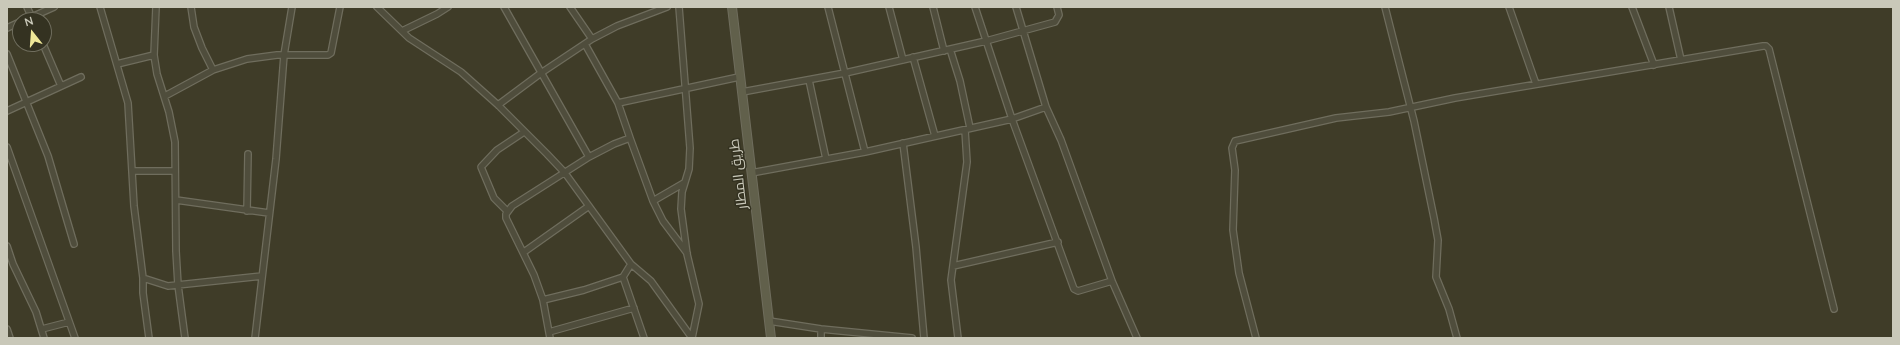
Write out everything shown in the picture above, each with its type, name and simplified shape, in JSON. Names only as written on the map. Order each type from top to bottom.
[{"type":"main road","name":"طريق المطار","points":[[732,7],[739,77],[771,338]]},
{"type":"street","points":[[44,12],[54,7]]},
{"type":"street","points":[[100,7],[128,103],[134,206],[144,278],[143,293],[149,338]]},
{"type":"street","points":[[156,7],[154,56],[157,74],[165,96],[175,142],[178,285],[185,338]]},
{"type":"street","points":[[191,7],[194,27],[213,70]]},
{"type":"street","points":[[255,338],[283,83],[284,55],[292,7]]},
{"type":"street","points":[[165,96],[213,70],[261,56],[328,55],[331,53],[340,7]]},
{"type":"street","points":[[377,7],[415,42],[461,72],[498,105],[565,173],[631,264],[651,281],[692,338]]},
{"type":"street","points":[[402,31],[438,14],[448,7]]},
{"type":"street","points":[[504,7],[589,157]]},
{"type":"street","points":[[570,7],[592,39]]},
{"type":"street","points":[[498,105],[541,73],[592,39],[617,26],[667,7]]},
{"type":"street","points":[[679,7],[690,148],[689,169],[684,183],[681,209],[687,254],[699,304],[692,338]]},
{"type":"street","points":[[828,7],[865,152]]},
{"type":"street","points":[[889,7],[903,60]]},
{"type":"street","points":[[933,7],[947,50],[960,81],[968,129],[967,162],[951,286],[958,338]]},
{"type":"street","points":[[975,7],[1012,119],[1076,290],[1112,281]]},
{"type":"street","points":[[1016,7],[1046,108],[1061,140],[1112,281],[1137,338]]},
{"type":"street","points":[[742,92],[845,73],[986,41],[1055,22],[1059,15],[1057,7]]},
{"type":"street","points":[[1385,7],[1410,107],[1438,240],[1436,277],[1449,309],[1457,338]]},
{"type":"street","points":[[1509,7],[1536,84]]},
{"type":"street","points":[[1632,7],[1654,65]]},
{"type":"street","points":[[1669,7],[1681,60]]},
{"type":"street","points":[[585,44],[618,103],[653,201],[663,221],[687,254]]},
{"type":"street","points":[[1256,338],[1239,273],[1233,230],[1235,170],[1233,143],[1239,139],[1336,118],[1389,112],[1536,84],[1763,46],[1768,47],[1834,309]]},
{"type":"street","points":[[46,52],[61,86]]},
{"type":"street","points":[[7,54],[48,156],[74,244]]},
{"type":"street","points":[[117,64],[154,56]]},
{"type":"street","points":[[913,57],[935,136]]},
{"type":"street","points":[[7,111],[81,77]]},
{"type":"street","points":[[618,103],[739,77]]},
{"type":"street","points":[[809,80],[826,159]]},
{"type":"street","points":[[751,173],[865,152],[1012,119],[1046,108]]},
{"type":"street","points":[[507,211],[494,198],[481,167],[497,150],[524,132]]},
{"type":"street","points":[[630,138],[614,144],[589,157],[507,211],[506,218],[524,252],[543,300],[549,335],[634,308]]},
{"type":"street","points":[[903,143],[916,248],[924,338]]},
{"type":"street","points":[[7,147],[75,338]]},
{"type":"street","points":[[247,210],[248,154]]},
{"type":"street","points":[[133,171],[175,171]]},
{"type":"street","points":[[653,201],[684,183]]},
{"type":"street","points":[[176,200],[269,213]]},
{"type":"street","points":[[524,252],[589,206]]},
{"type":"street","points":[[953,266],[1058,242]]},
{"type":"street","points":[[7,246],[13,264],[36,312],[44,338]]},
{"type":"street","points":[[7,267],[13,264]]},
{"type":"street","points":[[543,300],[584,290],[623,277],[631,264]]},
{"type":"street","points":[[144,278],[168,286],[262,276]]},
{"type":"street","points":[[623,277],[644,338]]},
{"type":"street","points":[[769,321],[862,335],[912,338]]},
{"type":"street","points":[[42,329],[69,322]]},
{"type":"street","points":[[7,329],[10,338]]},
{"type":"street","points":[[821,329],[821,338]]}]
